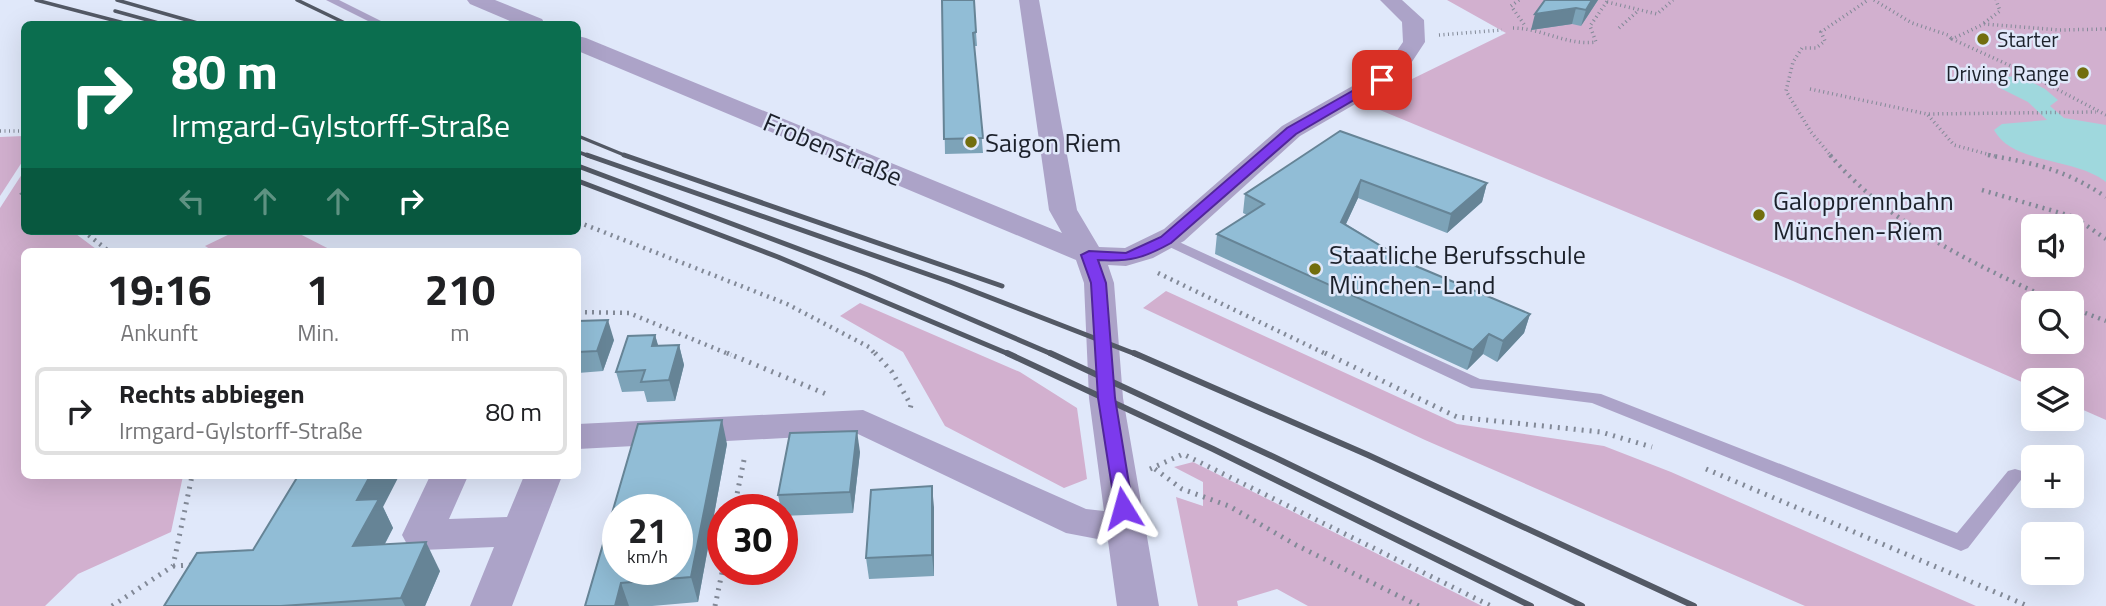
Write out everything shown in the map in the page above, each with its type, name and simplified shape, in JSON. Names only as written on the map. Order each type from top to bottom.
[{"type":"street","points":[[477,0],[527,21]]},
{"type":"street","points":[[1029,0],[1063,210],[1089,255],[1099,283],[1106,398],[1138,606]]},
{"type":"street","points":[[1126,257],[1143,252],[1170,238],[1291,131],[1394,72],[1414,42],[1414,37],[1413,20],[1390,0]]},
{"type":"street","name":"Frobenstraße","points":[[581,44],[1089,255],[1126,257]]},
{"type":"street","points":[[581,437],[863,422],[1080,523],[1125,528]]},
{"type":"street","points":[[448,479],[422,535],[521,531]]},
{"type":"street","points":[[491,606],[542,479]]},
{"type":"lane","points":[[331,0],[376,21]]},
{"type":"lane","points":[[1170,238],[1477,384],[1595,398],[1961,543],[2015,476]]},
{"type":"path","points":[[1519,0],[1511,6],[1526,27]]},
{"type":"path","points":[[1595,4],[1606,3],[1657,14],[1673,0]]},
{"type":"path","points":[[1868,0],[1821,32],[1825,41],[1816,48],[1802,48],[1793,62],[1786,91],[1811,132],[1854,183],[1922,234],[2033,291]]},
{"type":"path","points":[[1874,0],[1912,23],[1948,35],[2106,115]]},
{"type":"path","points":[[1952,39],[1984,24],[2000,11],[1996,0]]},
{"type":"path","points":[[1513,28],[1526,27],[1563,40],[1589,44],[1596,42],[1590,26],[1606,3]]},
{"type":"path","points":[[1619,28],[1640,10]]},
{"type":"path","points":[[1984,24],[2060,30],[2106,29]]},
{"type":"path","points":[[1414,37],[1502,30]]},
{"type":"path","points":[[1810,89],[1927,114],[2096,112]]},
{"type":"path","points":[[1927,114],[1954,145],[2068,174],[2106,197]]},
{"type":"path","points":[[0,131],[21,131]]},
{"type":"path","points":[[1982,190],[2074,217],[2106,240]]},
{"type":"path","points":[[581,223],[787,304],[869,347],[892,372],[911,405],[904,440]]},
{"type":"path","points":[[88,235],[105,248]]},
{"type":"path","points":[[1126,257],[1457,417],[1601,432],[1662,451]]},
{"type":"path","points":[[581,312],[629,313],[822,392],[849,405],[863,422]]},
{"type":"path","points":[[2084,313],[2106,321]]},
{"type":"path","points":[[737,494],[750,429]]},
{"type":"path","points":[[1419,606],[1296,545],[1229,506],[1182,489],[1155,469],[1183,454],[1491,606]]},
{"type":"path","points":[[1701,467],[2028,606]]},
{"type":"path","points":[[173,566],[190,479]]},
{"type":"path","points":[[112,606],[173,566],[201,565]]},
{"type":"path","points":[[715,606],[719,585]]},
{"type":"shaded area","points":[[1447,0],[2106,0],[2106,420],[2084,410],[2084,368],[2021,368],[2021,382],[1793,281],[1363,103],[1506,33]]},
{"type":"shaded area","points":[[2020,76],[2045,89],[2058,100],[2050,106],[2064,118],[2106,125],[2106,182],[2078,168],[2015,149],[2003,141],[1994,130],[2002,124],[2047,120],[2028,102],[2002,89],[1995,81],[2002,77]]},
{"type":"shaded area","points":[[21,136],[21,164],[0,196],[0,137]]},
{"type":"shaded area","points":[[21,176],[21,235],[77,235],[95,248],[21,248],[21,479],[182,479],[171,532],[78,574],[45,606],[0,606],[0,208]]},
{"type":"shaded area","points":[[228,235],[302,235],[327,248],[208,248],[205,246]]},
{"type":"shaded area","points":[[1166,291],[1457,424],[1604,446],[1671,472],[1976,606],[1805,606],[1425,440],[1143,308]]},
{"type":"shaded area","points":[[860,303],[1020,372],[1077,408],[1087,479],[1064,488],[945,426],[903,352],[840,316]]},
{"type":"shaded area","points":[[1193,462],[1482,606],[1308,606],[1277,589],[1237,601],[1238,606],[1198,606],[1176,497],[1203,506],[1203,482],[1174,467]]},
{"type":"building","points":[[942,0],[974,0],[976,32],[973,33],[983,138],[944,139]]},
{"type":"building","points":[[1545,0],[1592,0],[1586,10],[1576,8],[1535,14]]},
{"type":"building","name":"Staatliche Berufsschule München-Land","points":[[1340,131],[1487,183],[1451,214],[1361,180],[1341,222],[1411,264],[1530,314],[1503,341],[1489,334],[1473,350],[1217,234],[1264,204],[1245,194]]},
{"type":"building","points":[[608,320],[597,351],[581,352],[581,321]]},
{"type":"building","points":[[655,335],[652,346],[679,345],[669,380],[641,382],[645,370],[616,372],[628,336]]},
{"type":"building","points":[[722,420],[693,567],[693,494],[618,494],[638,424]]},
{"type":"building","points":[[857,431],[850,492],[778,494],[790,433]]},
{"type":"building","points":[[296,479],[368,479],[357,500],[379,499],[353,546],[426,542],[401,598],[281,606],[164,606],[197,553],[253,550]]},
{"type":"building","points":[[932,486],[932,555],[866,558],[871,490]]},
{"type":"building","points":[[602,548],[602,585],[620,585],[615,606],[585,606]]},
{"type":"railway","points":[[36,0],[116,21]]},
{"type":"railway","points":[[117,0],[190,21]]},
{"type":"railway","points":[[297,0],[341,21]]},
{"type":"railway","points":[[115,11],[151,21]]},
{"type":"railway","points":[[581,137],[625,155]]},
{"type":"railway","points":[[581,153],[592,157]]},
{"type":"railway","points":[[587,155],[950,282],[1138,355]]},
{"type":"railway","points":[[625,155],[1002,286]]},
{"type":"railway","points":[[625,155],[629,157]]},
{"type":"railway","points":[[581,167],[868,275],[1054,355]]},
{"type":"railway","points":[[581,182],[778,257],[1011,355]]},
{"type":"railway","points":[[1007,353],[1213,449],[1531,606]]},
{"type":"railway","points":[[1050,353],[1274,457],[1582,606]]},
{"type":"railway","points":[[1134,353],[1368,455],[1694,606]]},
{"type":"place","name":"Starter","points":[[1983,39]]},
{"type":"place","name":"Driving Range","points":[[2083,73]]},
{"type":"place","name":"Saigon Riem","points":[[971,142]]},
{"type":"place","name":"Galopprennbahn München-Riem","points":[[1759,215]]},
{"type":"place","name":"Staatliche Berufsschule München-Land","points":[[1315,269]]},
{"type":"route","points":[[1123,508],[1106,398],[1099,283],[1089,255],[1126,257],[1166,240],[1291,131],[1382,80]]}]
